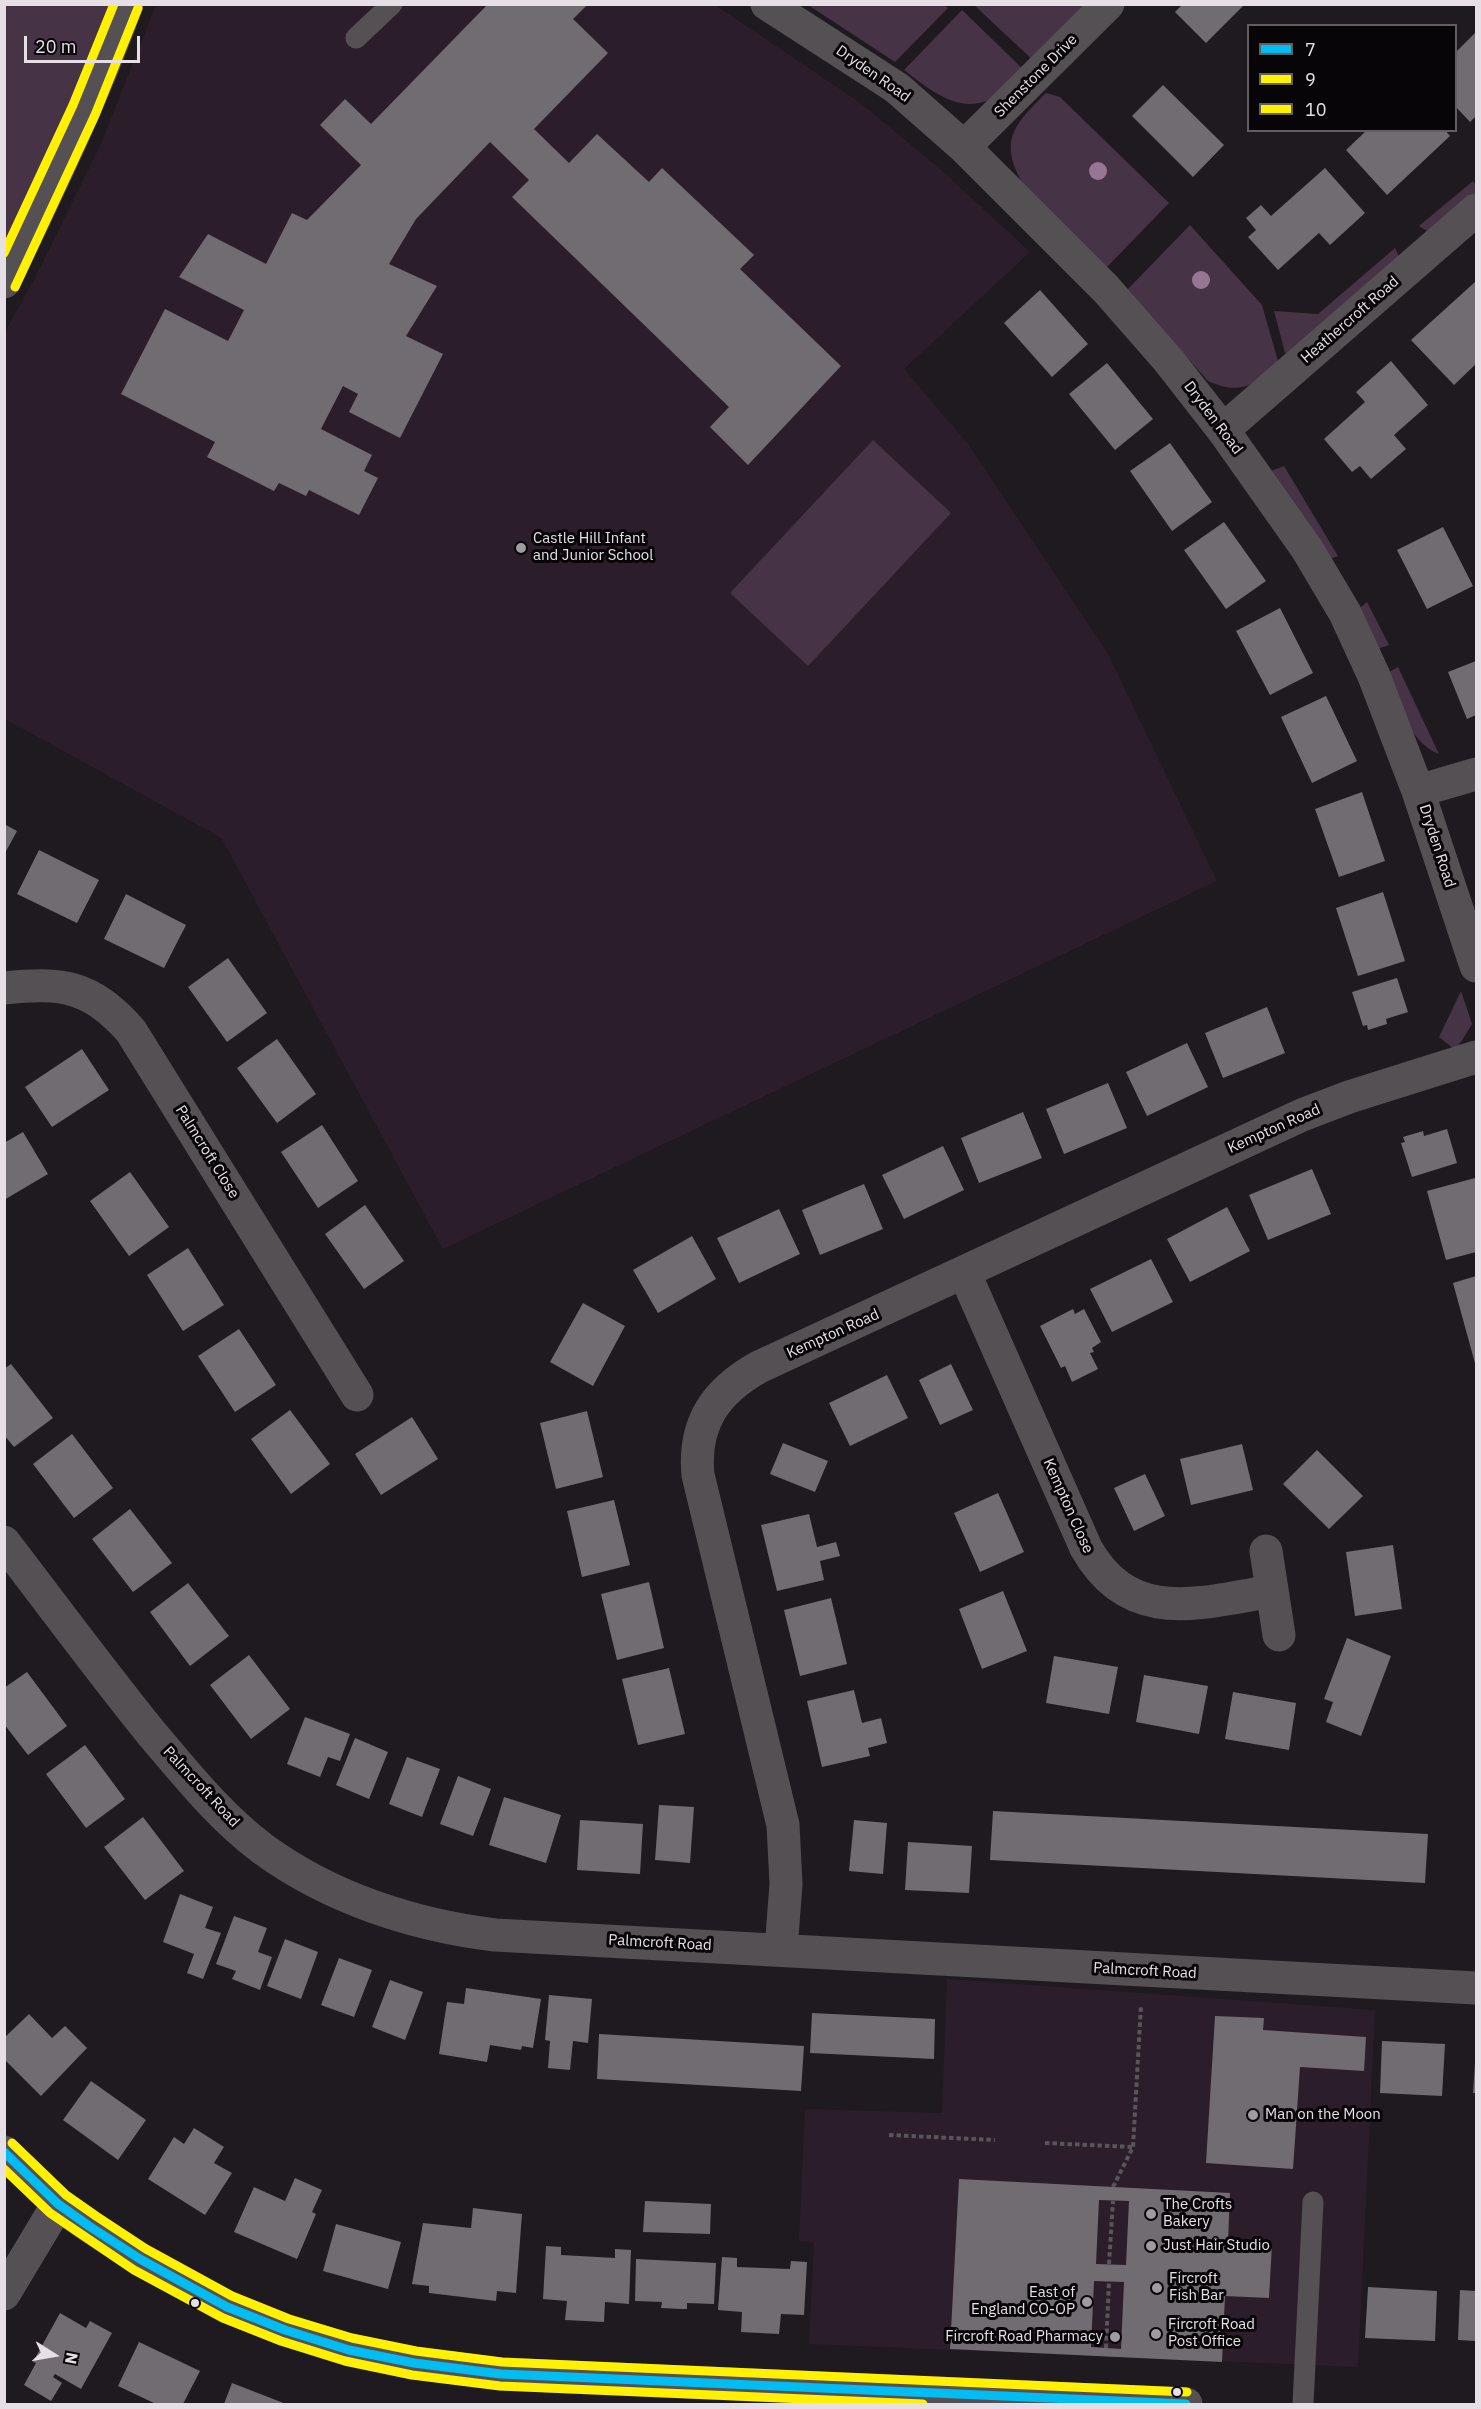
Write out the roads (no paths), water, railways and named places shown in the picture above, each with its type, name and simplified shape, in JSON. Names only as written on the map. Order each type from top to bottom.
[{"type":"street","points":[[4,282],[108,58],[127,4]]},
{"type":"street","name":"Dryden Road","points":[[767,4],[897,88],[964,147],[1106,289],[1169,361],[1222,430],[1307,549],[1345,613],[1374,676],[1418,791],[1476,966]]},
{"type":"street","name":"Shenstone Drive","points":[[964,147],[1108,4]]},
{"type":"street","name":"Heathercroft Road","points":[[1222,430],[1476,210]]},
{"type":"street","points":[[1418,791],[1476,774]]},
{"type":"street","name":"Palmcroft Close","points":[[4,988],[62,987],[88,994],[111,1008],[124,1023],[357,1395]]},
{"type":"street","name":"Kempton Road","points":[[781,1950],[786,1884],[783,1825],[700,1491],[698,1445],[708,1414],[716,1401],[727,1387],[742,1377],[1302,1115],[1349,1097],[1476,1057]]},
{"type":"street","name":"Kempton Close","points":[[965,1274],[1086,1548],[1106,1577],[1128,1593],[1162,1603],[1188,1604],[1272,1591]]},
{"type":"street","name":"Palmcroft Road","points":[[4,1542],[188,1778],[261,1848],[318,1882],[397,1915],[465,1931],[1142,1971],[1476,1988]]},
{"type":"street","points":[[1266,1551],[1279,1635]]},
{"type":"street","points":[[4,2152],[58,2204],[140,2259],[227,2307],[285,2330],[349,2350],[414,2363],[501,2374],[1185,2404]]},
{"type":"street","points":[[4,2294],[58,2204]]},
{"type":"lane","points":[[356,38],[392,4]]},
{"type":"lane","points":[[1303,2404],[1313,2202]]},
{"type":"place","name":"Castle Hill Infant and Junior School","points":[[521,548]]},
{"type":"place","name":"Man on the Moon","points":[[1253,2115]]},
{"type":"place","name":"The Crofts Bakery","points":[[1151,2214]]},
{"type":"place","name":"Just Hair Studio","points":[[1151,2246]]},
{"type":"place","name":"Fircroft Fish Bar","points":[[1157,2288]]},
{"type":"place","name":"East of England CO-OP","points":[[1087,2302]]},
{"type":"place","name":"Fircroft Road Post Office","points":[[1156,2334]]},
{"type":"place","name":"Fircroft Road Pharmacy","points":[[1115,2337]]}]
